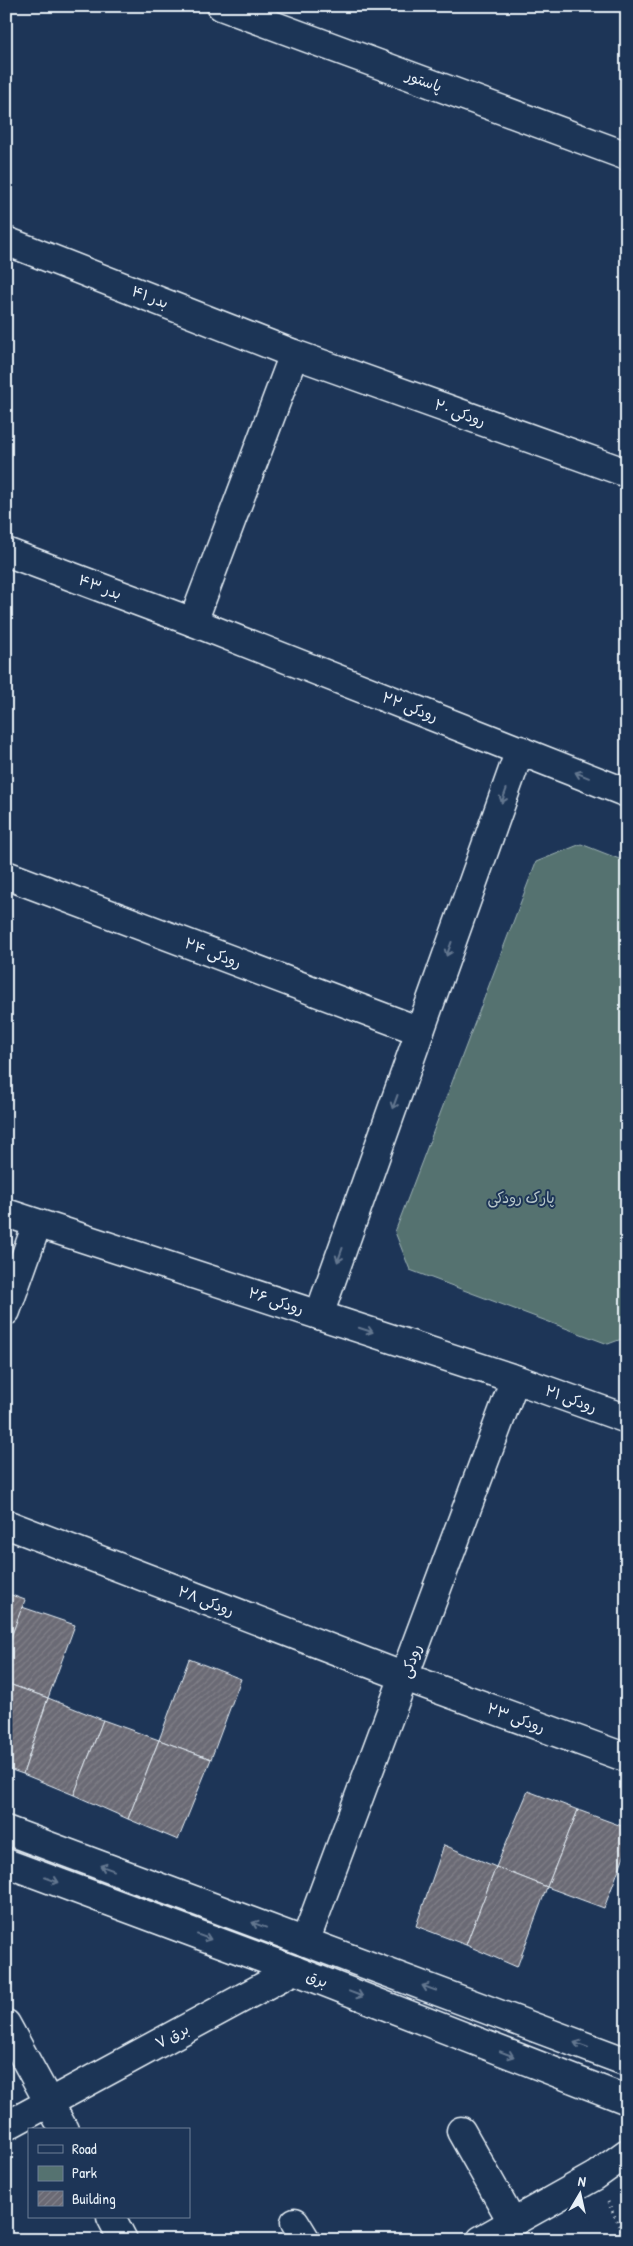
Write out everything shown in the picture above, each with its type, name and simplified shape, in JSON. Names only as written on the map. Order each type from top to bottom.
[{"type":"street","name":"پاستور","points":[[221,6],[627,156]]},
{"type":"street","name":"بدر ۴۱","points":[[6,241],[294,354]]},
{"type":"street","name":"رودکی ۲۰","points":[[294,354],[627,472]]},
{"type":"street","points":[[193,622],[294,354]]},
{"type":"street","name":"بدر ۴۳","points":[[6,552],[193,622]]},
{"type":"street","name":"رودکی ۲۲","points":[[193,622],[627,793]]},
{"type":"street","points":[[319,1315],[520,750]]},
{"type":"street","name":"رودکی ۲۴","points":[[6,875],[420,1032]]},
{"type":"street","name":"رودکی ۲۶","points":[[6,1213],[515,1379]]},
{"type":"street","points":[[6,1312],[37,1224]]},
{"type":"street","name":"رودکی ۲۱","points":[[515,1379],[627,1419]]},
{"type":"street","name":"رودکی","points":[[294,1970],[405,1678],[515,1379]]},
{"type":"street","name":"رودکی ۲۸","points":[[6,1524],[405,1678]]},
{"type":"street","name":"رودکی ۲۳","points":[[405,1678],[627,1758]]},
{"type":"street","name":"برق","points":[[6,1830],[627,2062]]},
{"type":"street","name":"برق","points":[[6,1863],[294,1970],[627,2100]]},
{"type":"street","name":"برق ۷","points":[[6,2126],[294,1970]]},
{"type":"street","points":[[6,2024],[63,2128]]},
{"type":"street","points":[[461,2131],[513,2222]]},
{"type":"street","points":[[481,2240],[595,2176],[627,2153]]},
{"type":"street","points":[[112,2218],[123,2240]]},
{"type":"path","points":[[595,2176],[626,2240]]},
{"type":"green space","name":"پارک رودکی","points":[[581,844],[627,862],[627,1337],[608,1344],[410,1270],[395,1232],[536,862]]},
{"type":"building","points":[[6,1593],[25,1600],[6,1651]]},
{"type":"building","points":[[22,1607],[75,1625],[48,1698],[6,1683],[6,1651]]},
{"type":"building","points":[[189,1659],[241,1679],[211,1759],[159,1740]]},
{"type":"building","points":[[6,1683],[48,1698],[23,1774],[6,1768]]},
{"type":"building","points":[[48,1698],[103,1720],[74,1795],[23,1774]]},
{"type":"building","points":[[103,1720],[159,1740],[128,1819],[74,1795]]},
{"type":"building","points":[[159,1740],[211,1759],[178,1840],[128,1819]]},
{"type":"building","points":[[528,1791],[578,1810],[547,1887],[496,1867]]},
{"type":"building","points":[[578,1810],[627,1828],[627,1848],[604,1908],[547,1887]]},
{"type":"building","points":[[444,1845],[496,1867],[466,1945],[416,1926]]},
{"type":"building","points":[[496,1867],[547,1887],[517,1967],[466,1945]]}]
